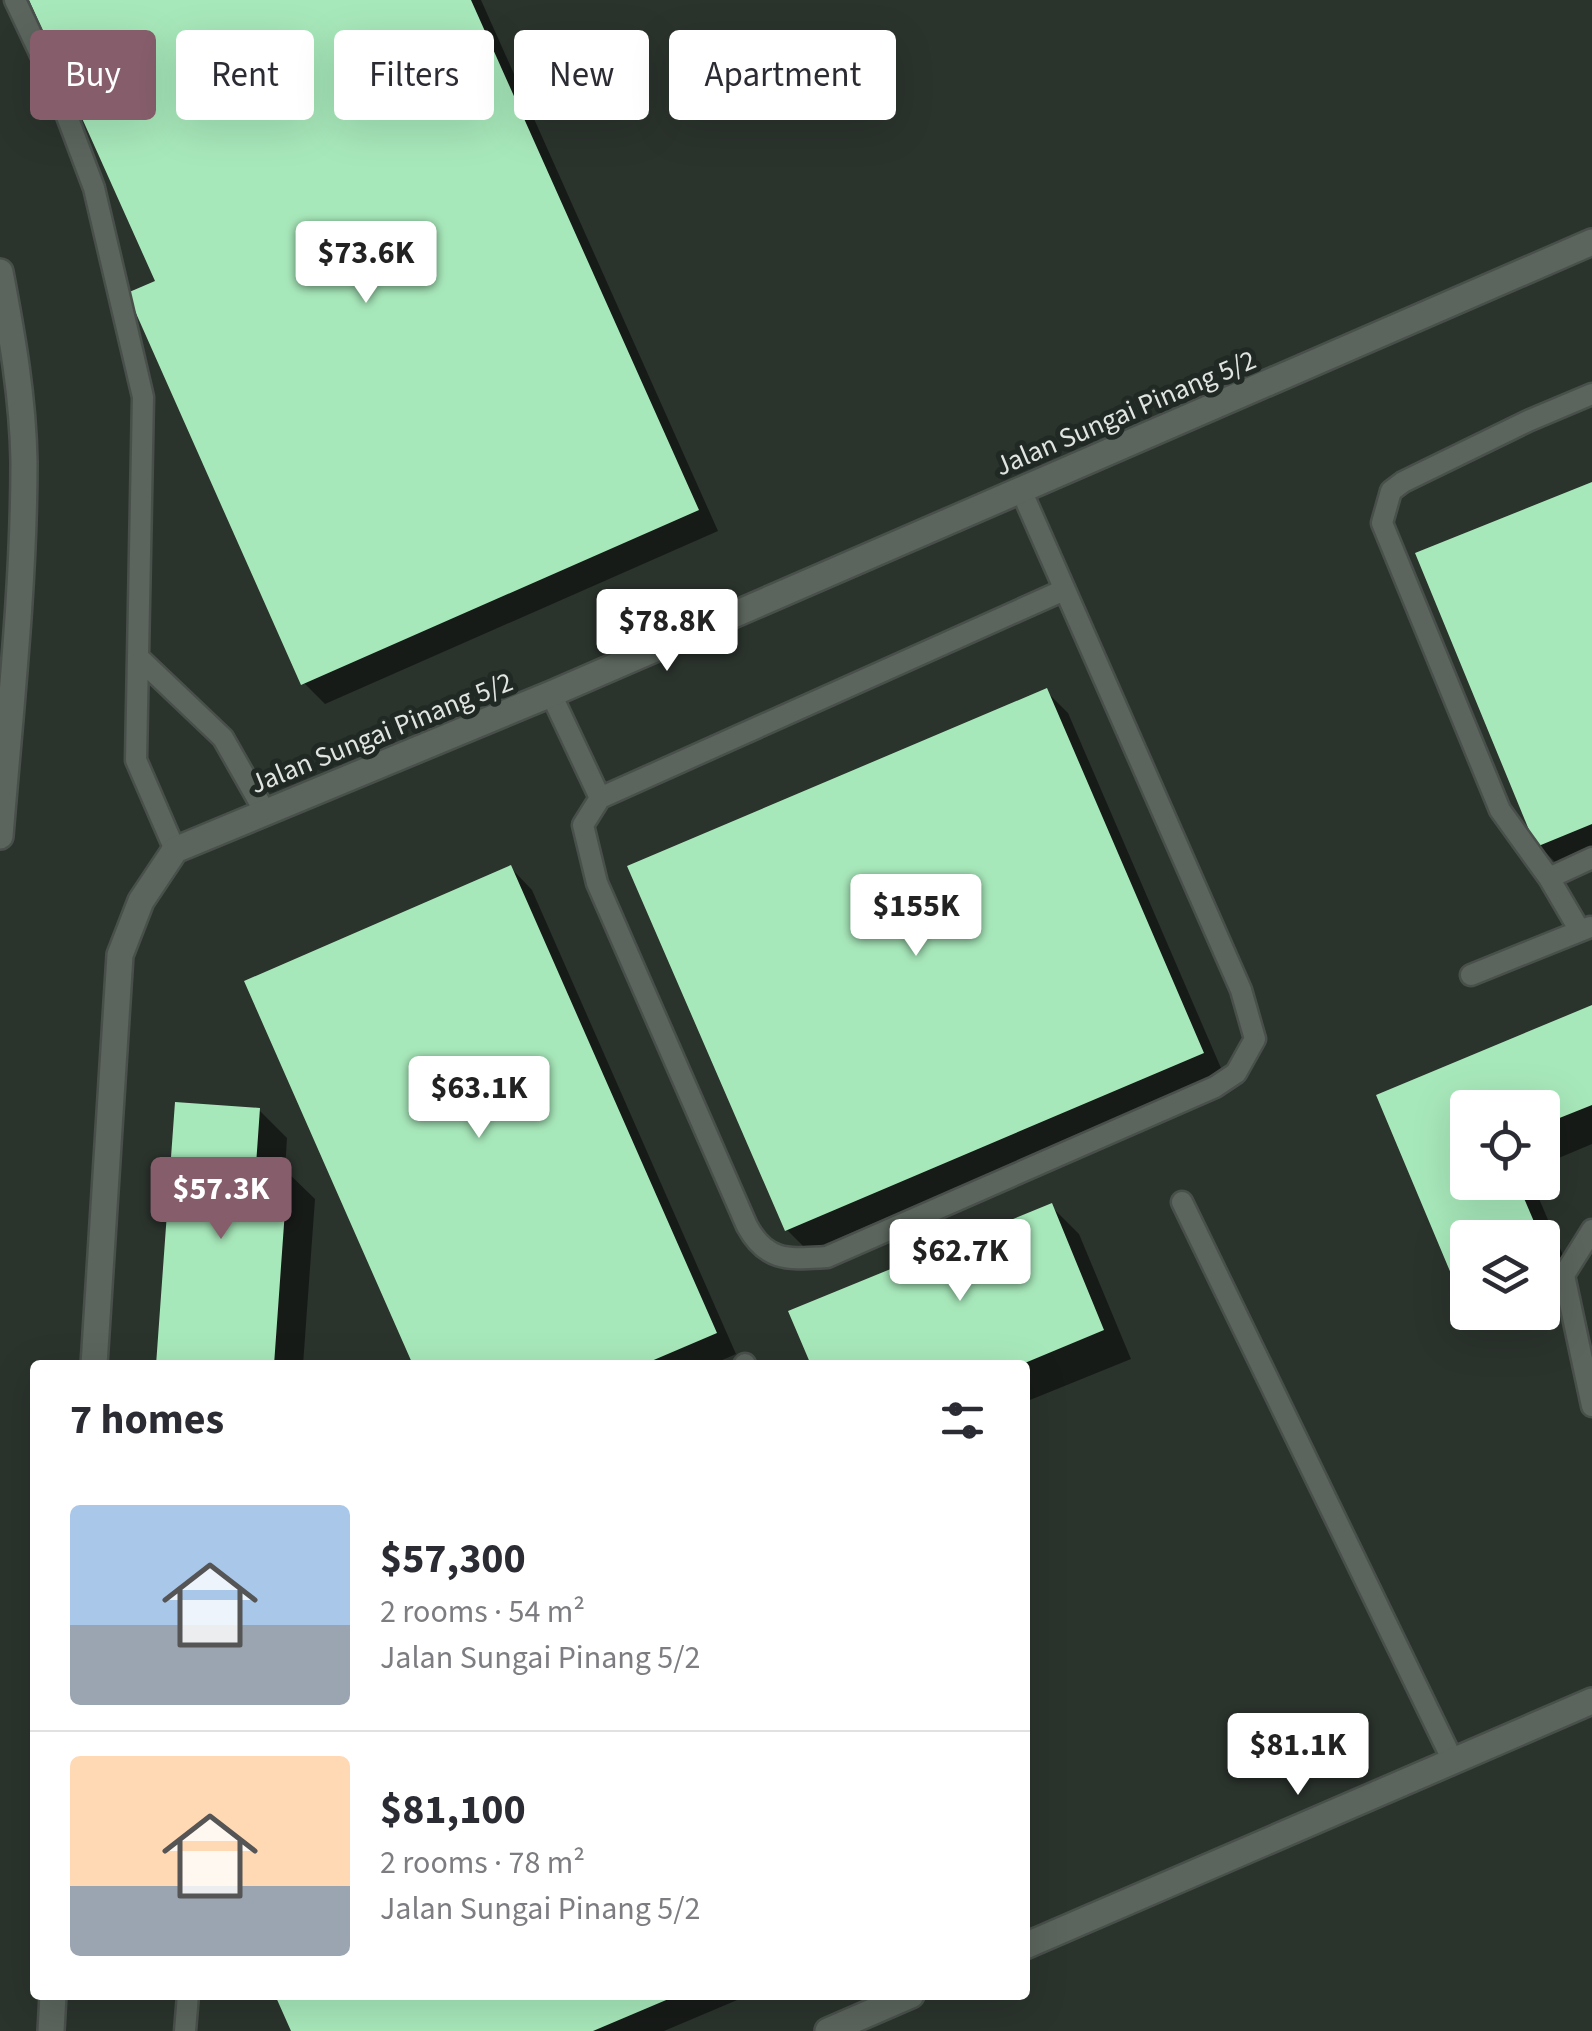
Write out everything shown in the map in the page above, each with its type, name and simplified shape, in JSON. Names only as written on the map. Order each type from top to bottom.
[{"type":"street","name":"Jalan Sungai Pinang 5/2","points":[[175,850],[551,694],[1592,242]]},
{"type":"street","points":[[0,272],[15,351],[24,458],[20,584],[0,836]]},
{"type":"street","points":[[94,1360],[120,955],[141,901],[175,850]]},
{"type":"street","points":[[1030,1944],[1592,1701]]},
{"type":"street","points":[[51,2031],[54,2000]]},
{"type":"street","points":[[828,2031],[899,2000]]},
{"type":"lane","points":[[15,0],[56,88],[94,188],[142,397],[136,760],[175,850]]},
{"type":"lane","points":[[1471,975],[1586,929],[1500,810],[1382,523],[1391,492],[1404,482],[1528,420],[1592,394]]},
{"type":"lane","points":[[1021,490],[1241,990],[1255,1039],[1236,1073],[1215,1087],[827,1258],[784,1260],[757,1244],[748,1226],[597,883],[583,825],[600,798],[1064,590]]},
{"type":"lane","points":[[138,658],[223,738],[266,812]]},
{"type":"lane","points":[[551,694],[600,798]]},
{"type":"lane","points":[[1549,878],[1592,858]]},
{"type":"lane","points":[[1182,1202],[1453,1761]]},
{"type":"lane","points":[[1592,1230],[1564,1274],[1592,1406]]},
{"type":"lane","points":[[185,2031],[188,2000]]},
{"type":"building","points":[[29,0],[471,0],[484,30],[334,30],[334,120],[494,120],[494,51],[514,96],[514,120],[525,120],[699,510],[301,685],[127,293],[155,281],[83,120],[156,120],[156,30],[42,30]]},
{"type":"building","points":[[1592,482],[1592,824],[1536,847],[1415,553]]},
{"type":"building","points":[[1047,688],[1204,1053],[785,1231],[627,866]]},
{"type":"building","points":[[511,865],[717,1333],[654,1360],[411,1360],[244,981]]},
{"type":"building","points":[[1592,1005],[1592,1105],[1560,1118],[1560,1090],[1450,1090],[1450,1200],[1525,1200],[1533,1220],[1450,1220],[1450,1271],[1376,1095]]},
{"type":"building","points":[[175,1102],[260,1108],[256,1165],[288,1168],[274,1360],[156,1360]]},
{"type":"building","points":[[1052,1203],[1104,1330],[1030,1361],[809,1360],[788,1311]]},
{"type":"building","points":[[277,2000],[666,2000],[593,2031],[291,2031]]}]
